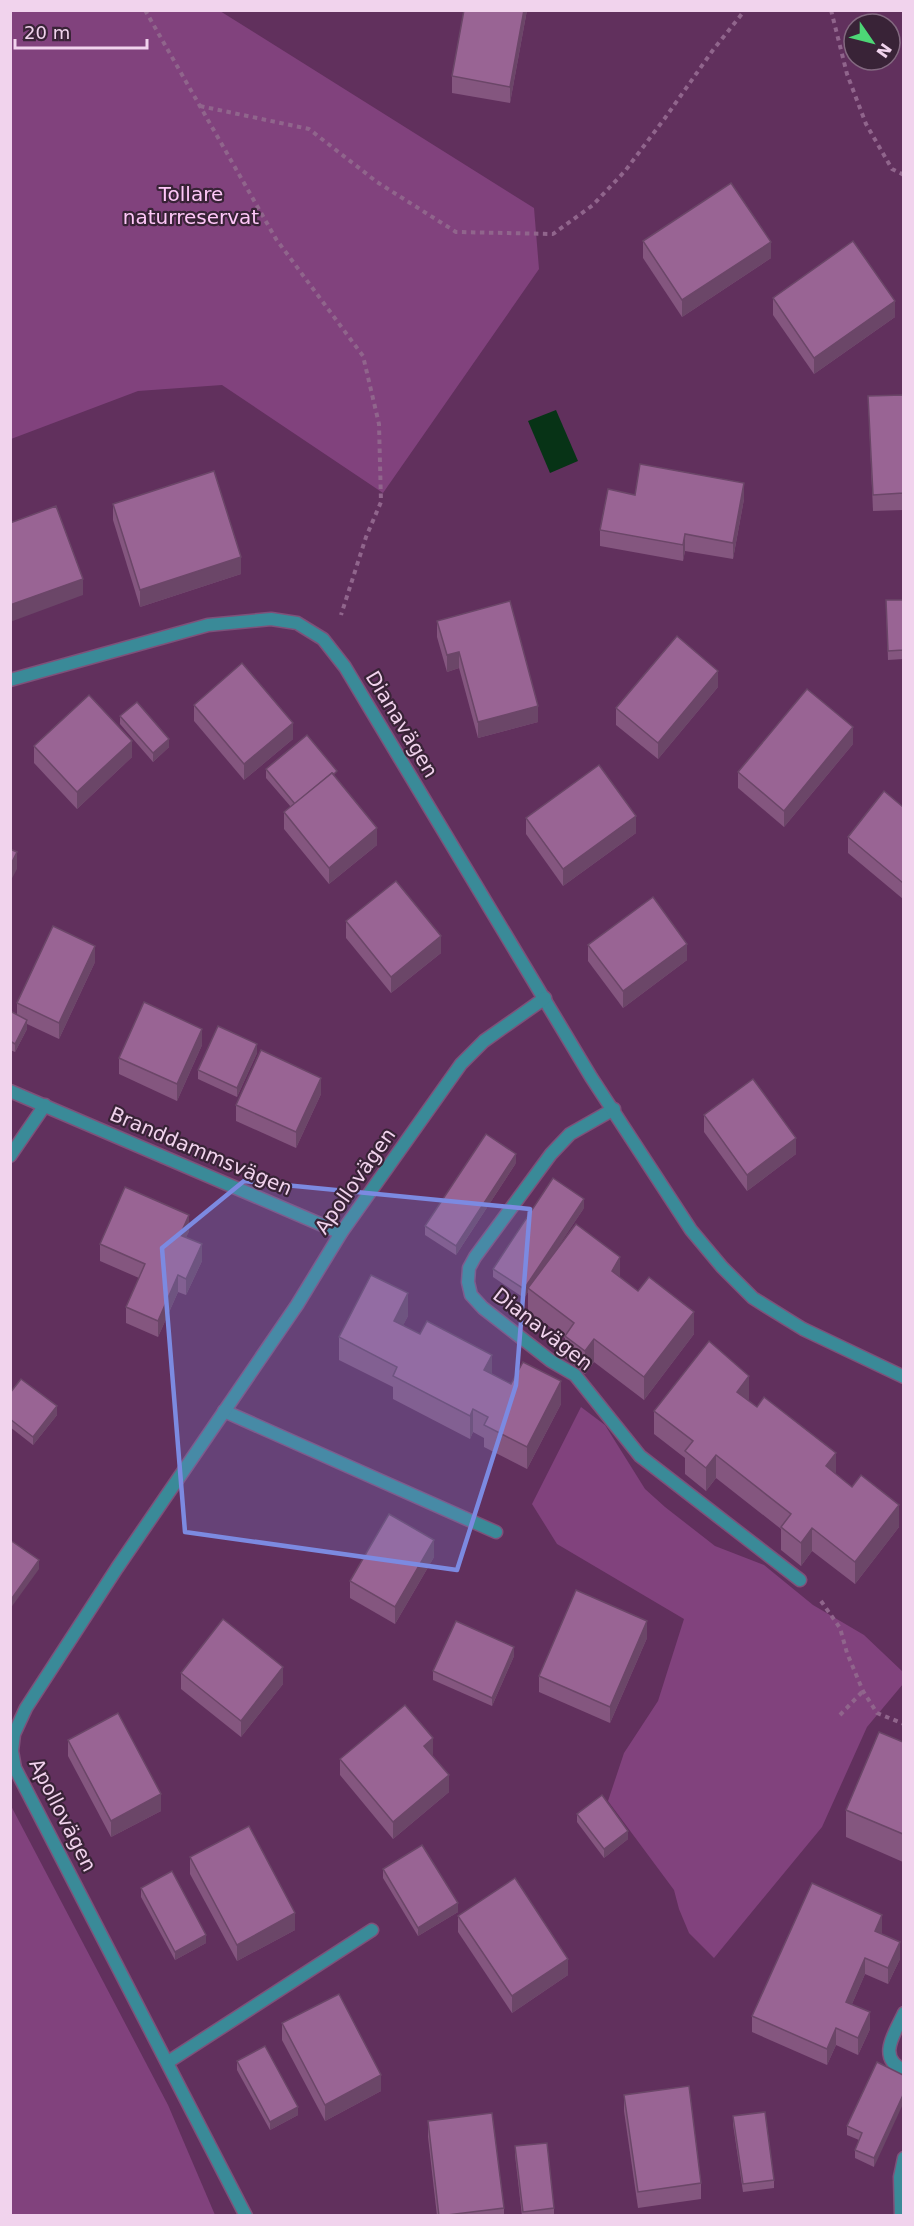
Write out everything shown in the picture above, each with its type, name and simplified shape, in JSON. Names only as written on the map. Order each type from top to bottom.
[{"type":"street","name":"Dianavägen","points":[[10,680],[208,625],[271,619],[297,623],[323,639],[345,667],[591,1077],[691,1230],[723,1268],[753,1298],[803,1329],[903,1377]]},
{"type":"street","name":"Apollovägen","points":[[246,2216],[15,1768],[14,1734],[26,1708],[117,1568],[297,1305],[341,1233],[460,1064],[484,1041],[545,998]]},
{"type":"street","name":"Branddammsvägen","points":[[10,1091],[341,1233]]},
{"type":"street","points":[[10,1156],[45,1105]]},
{"type":"street","name":"Dianavägen","points":[[614,1109],[570,1134],[550,1154],[475,1257],[469,1268],[468,1282],[471,1295],[506,1328],[551,1361],[575,1375],[640,1456],[800,1580]]},
{"type":"street","points":[[224,1411],[496,1532]]},
{"type":"street","points":[[168,2062],[372,1930]]},
{"type":"street","points":[[903,2013],[889,2047],[888,2057],[895,2066],[903,2070]]},
{"type":"street","points":[[902,2216],[900,2177],[903,2158]]},
{"type":"path","points":[[145,10],[276,239],[363,357],[380,424],[381,502],[366,537],[330,648]]},
{"type":"path","points":[[200,105],[309,129],[377,183],[456,232],[554,234],[593,206],[625,171],[745,10]]},
{"type":"path","points":[[831,10],[847,74],[866,124],[892,169],[903,175]]},
{"type":"path","points":[[800,1580],[821,1601],[840,1628],[847,1653],[863,1691],[877,1713],[903,1724]]},
{"type":"path","points":[[840,1715],[863,1691]]},
{"type":"highlighted area","points":[[244,1181],[530,1209],[516,1385],[457,1570],[185,1532],[162,1248]]},
{"type":"green space","name":"Tollare naturreservat","points":[[11,10],[220,11],[534,208],[539,269],[383,493],[222,385],[138,391],[11,439]]},
{"type":"green space","points":[[581,1407],[605,1425],[645,1489],[665,1507],[715,1546],[764,1565],[813,1605],[864,1635],[903,1672],[903,1684],[867,1727],[822,1827],[714,1958],[689,1933],[674,1890],[608,1801],[624,1753],[658,1701],[684,1619],[557,1544],[532,1504]]},
{"type":"green space","points":[[10,1804],[168,2105],[215,2215],[11,2215]]},
{"type":"shaded area","points":[[556,410],[578,461],[550,473],[528,421]]},
{"type":"building","points":[[464,10],[524,10],[510,87],[452,76]]},
{"type":"building","points":[[731,183],[771,242],[682,300],[643,241]]},
{"type":"building","points":[[853,241],[895,301],[814,358],[773,298]]},
{"type":"building","points":[[903,395],[903,493],[873,495],[868,396]]},
{"type":"building","points":[[640,464],[744,483],[733,543],[685,534],[683,545],[600,530],[608,489],[635,495]]},
{"type":"building","points":[[214,471],[241,557],[140,590],[113,504]]},
{"type":"building","points":[[56,506],[83,579],[10,605],[10,523]]},
{"type":"building","points":[[886,600],[903,600],[903,650],[888,651]]},
{"type":"building","points":[[510,601],[538,706],[478,722],[459,652],[447,655],[437,621]]},
{"type":"building","points":[[677,636],[718,671],[658,743],[616,708]]},
{"type":"building","points":[[242,663],[293,723],[244,764],[194,705]]},
{"type":"building","points":[[807,689],[853,727],[784,811],[738,772]]},
{"type":"building","points":[[89,695],[132,741],[77,792],[34,746]]},
{"type":"building","points":[[137,702],[169,739],[153,753],[120,716]]},
{"type":"building","points":[[307,735],[337,771],[295,804],[266,769]]},
{"type":"building","points":[[599,765],[636,816],[563,869],[526,818]]},
{"type":"building","points":[[332,773],[377,828],[329,868],[284,812]]},
{"type":"building","points":[[884,791],[903,807],[903,883],[848,837]]},
{"type":"building","points":[[10,849],[17,852],[10,866]]},
{"type":"building","points":[[396,881],[441,936],[391,977],[346,921]]},
{"type":"building","points":[[653,897],[687,944],[623,991],[588,945]]},
{"type":"building","points":[[53,926],[95,946],[59,1023],[17,1003]]},
{"type":"building","points":[[144,1002],[202,1029],[177,1084],[119,1058]]},
{"type":"building","points":[[10,1011],[27,1020],[15,1044],[10,1041]]},
{"type":"building","points":[[218,1026],[257,1044],[237,1088],[198,1070]]},
{"type":"building","points":[[261,1050],[321,1078],[296,1132],[236,1105]]},
{"type":"building","points":[[753,1079],[796,1138],[747,1175],[704,1115]]},
{"type":"building","points":[[486,1134],[516,1154],[456,1246],[425,1226]]},
{"type":"building","points":[[553,1178],[584,1199],[524,1289],[493,1269]]},
{"type":"building","points":[[125,1187],[189,1215],[180,1235],[202,1244],[186,1279],[178,1275],[158,1321],[126,1307],[145,1264],[100,1244]]},
{"type":"building","points":[[576,1224],[620,1257],[612,1271],[638,1291],[649,1277],[694,1312],[644,1377],[594,1339],[585,1351],[565,1336],[574,1323],[528,1288]]},
{"type":"building","points":[[371,1275],[408,1293],[394,1321],[420,1334],[427,1321],[492,1355],[484,1370],[511,1384],[523,1362],[561,1381],[527,1447],[484,1425],[488,1417],[473,1409],[470,1416],[393,1376],[397,1367],[339,1337]]},
{"type":"building","points":[[709,1341],[749,1376],[737,1392],[757,1407],[764,1397],[836,1453],[826,1466],[852,1487],[861,1475],[899,1505],[855,1562],[812,1528],[801,1543],[781,1527],[791,1514],[716,1455],[706,1468],[685,1451],[693,1441],[654,1411]]},
{"type":"building","points":[[21,1379],[57,1406],[33,1437],[10,1419],[10,1393]]},
{"type":"building","points":[[389,1514],[434,1540],[395,1607],[350,1581]]},
{"type":"building","points":[[10,1540],[39,1560],[10,1601]]},
{"type":"building","points":[[576,1590],[647,1621],[610,1707],[539,1676]]},
{"type":"building","points":[[223,1619],[283,1667],[241,1721],[181,1673]]},
{"type":"building","points":[[456,1621],[514,1647],[492,1698],[433,1671]]},
{"type":"building","points":[[405,1705],[433,1738],[424,1746],[449,1775],[393,1822],[340,1759]]},
{"type":"building","points":[[118,1713],[161,1794],[111,1821],[68,1740]]},
{"type":"building","points":[[879,1732],[903,1742],[903,1834],[846,1810]]},
{"type":"building","points":[[602,1795],[628,1831],[604,1849],[577,1814]]},
{"type":"building","points":[[249,1826],[295,1913],[237,1945],[190,1857]]},
{"type":"building","points":[[422,1845],[458,1903],[418,1928],[383,1869]]},
{"type":"building","points":[[172,1871],[206,1935],[175,1952],[141,1888]]},
{"type":"building","points":[[515,1878],[568,1959],[512,1996],[458,1916]]},
{"type":"building","points":[[812,1883],[882,1915],[875,1931],[900,1942],[888,1968],[865,1958],[846,2002],[870,2012],[858,2038],[836,2028],[827,2049],[752,2016]]},
{"type":"building","points":[[339,1994],[381,2075],[325,2105],[282,2023]]},
{"type":"building","points":[[265,2046],[298,2107],[270,2122],[237,2061]]},
{"type":"building","points":[[877,2062],[903,2075],[903,2095],[874,2158],[855,2150],[862,2133],[847,2126]]},
{"type":"building","points":[[689,2086],[701,2183],[638,2192],[624,2095]]},
{"type":"building","points":[[765,2112],[774,2180],[743,2184],[733,2116]]},
{"type":"building","points":[[492,2113],[504,2208],[439,2216],[428,2121]]},
{"type":"building","points":[[547,2143],[554,2208],[523,2212],[515,2146]]}]
